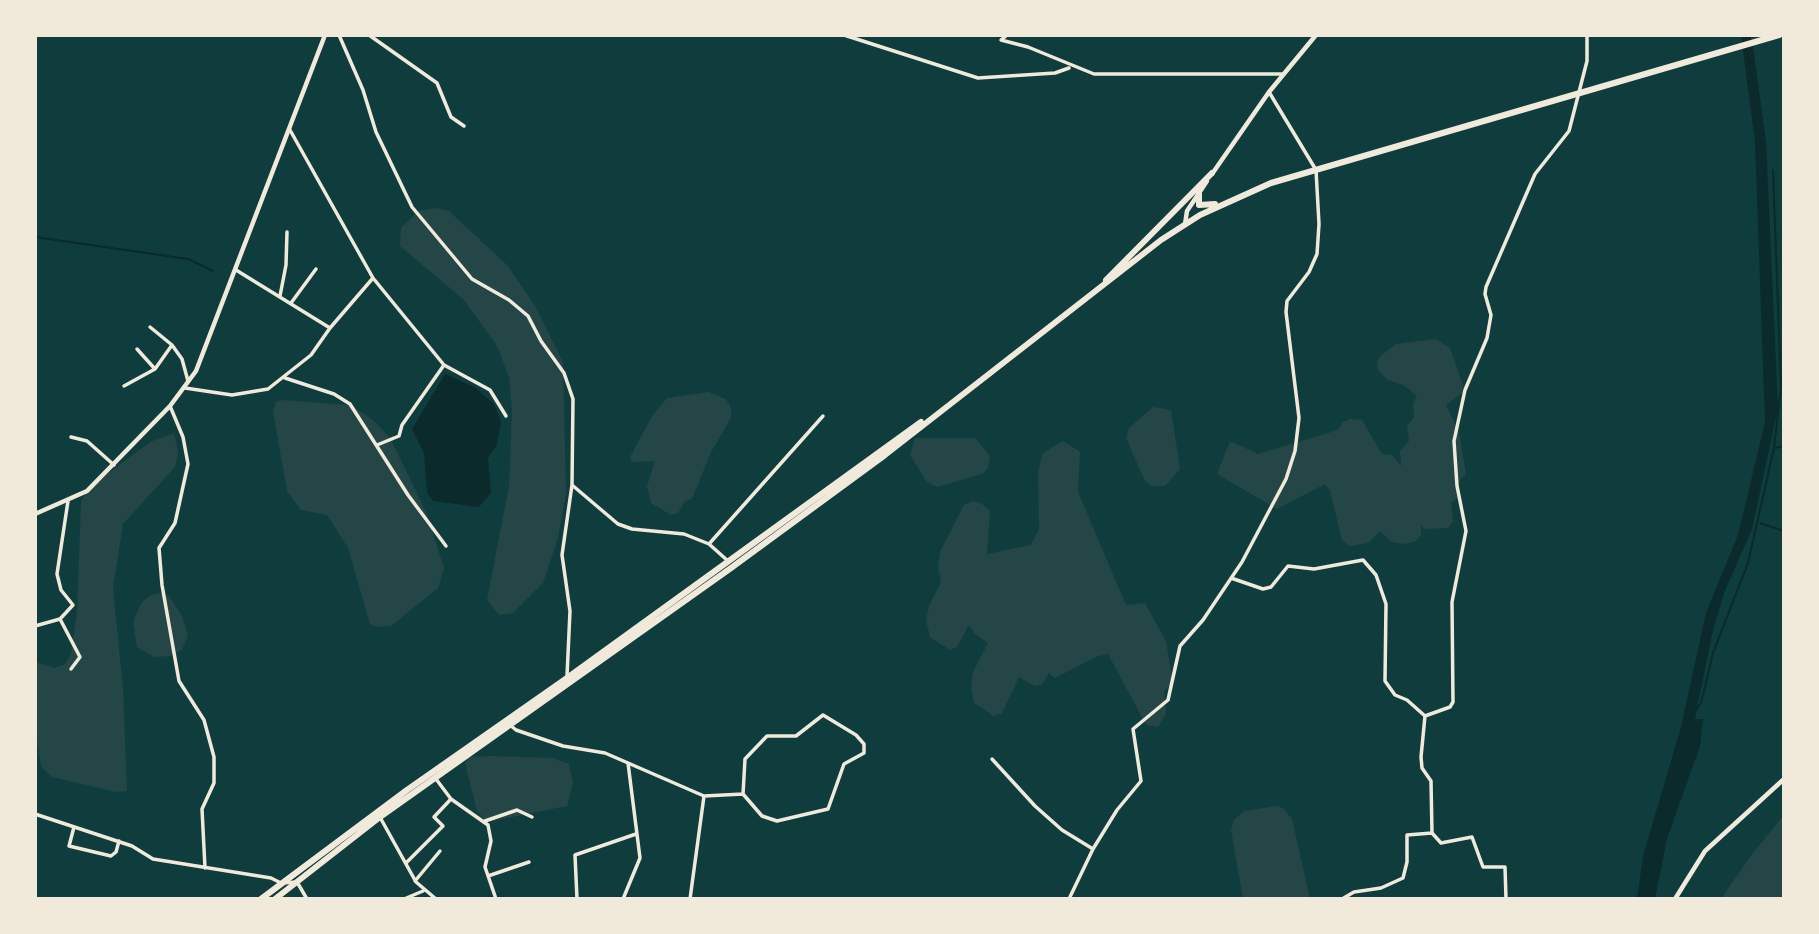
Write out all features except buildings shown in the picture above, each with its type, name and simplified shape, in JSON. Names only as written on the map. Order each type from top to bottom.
[{"type":"highway","points":[[275,899],[380,817],[720,576],[1185,224],[1220,204],[1316,170],[1779,35]]},
{"type":"highway","points":[[1100,288],[1113,271],[1212,173]]},
{"type":"highway","points":[[1199,193],[1199,205],[1220,204]]},
{"type":"highway","points":[[261,899],[407,790],[567,678],[915,425],[935,414]]},
{"type":"street","points":[[35,514],[87,491],[187,385],[208,346],[325,35]]},
{"type":"street","points":[[339,35],[363,90],[376,132],[412,207],[472,279],[509,300],[528,316],[541,341],[564,373],[573,399],[572,485],[562,555],[570,611],[567,678]]},
{"type":"street","points":[[369,35],[437,83],[452,117],[464,126]]},
{"type":"street","points":[[844,35],[978,78],[1055,73],[1071,67]]},
{"type":"street","points":[[1007,35],[1001,40],[1052,56],[1071,67],[1094,74],[1283,74]]},
{"type":"street","points":[[1185,224],[1187,211],[1212,173],[1269,92],[1316,35]]},
{"type":"street","points":[[1425,716],[1450,707],[1453,702],[1452,602],[1466,531],[1457,486],[1454,440],[1462,397],[1487,338],[1491,315],[1485,294],[1486,287],[1535,174],[1569,131],[1587,61],[1587,35]]},
{"type":"street","points":[[1069,899],[1093,849],[1117,810],[1141,781],[1133,730],[1168,701],[1180,646],[1203,621],[1231,578],[1286,479],[1298,439],[1286,312],[1287,301],[1309,272],[1317,254],[1316,170],[1269,92]]},
{"type":"street","points":[[290,130],[373,278],[444,365],[490,390],[506,416]]},
{"type":"street","points":[[280,296],[287,232]]},
{"type":"street","points":[[291,303],[316,269]]},
{"type":"street","points":[[236,270],[330,328]]},
{"type":"street","points":[[187,385],[232,395],[268,389],[312,355],[330,328],[373,278]]},
{"type":"street","points":[[150,327],[172,345],[182,359],[187,385]]},
{"type":"street","points":[[124,386],[155,369],[172,345]]},
{"type":"street","points":[[137,349],[155,369]]},
{"type":"street","points":[[377,444],[399,436],[402,425],[444,365]]},
{"type":"street","points":[[285,378],[334,394],[350,404],[408,495],[446,546]]},
{"type":"street","points":[[170,406],[183,437],[188,464],[175,523],[159,548],[162,585],[179,681],[205,720],[214,757],[214,783],[202,809],[205,868]]},
{"type":"street","points":[[709,544],[823,416]]},
{"type":"street","points":[[71,436],[87,441],[114,465]]},
{"type":"street","points":[[572,485],[618,524],[632,529],[684,534],[709,544],[729,561]]},
{"type":"street","points":[[35,626],[60,619],[73,605],[61,590],[58,573],[68,501]]},
{"type":"street","points":[[1231,578],[1263,589],[1271,587],[1288,566],[1324,569],[1363,560],[1376,575],[1386,604],[1385,681],[1395,695],[1407,700],[1425,716]]},
{"type":"street","points":[[60,619],[80,657],[71,668]]},
{"type":"street","points":[[823,715],[856,735],[864,744],[864,753],[844,764],[828,809],[821,812],[777,821],[762,816],[743,793],[744,759],[768,737],[796,736],[823,715]]},
{"type":"street","points":[[1425,716],[1421,757],[1422,768],[1432,780],[1432,832],[1441,843],[1472,837],[1483,867],[1505,867],[1506,899]]},
{"type":"street","points":[[510,725],[516,730],[564,746],[605,753],[704,796],[743,793]]},
{"type":"street","points":[[992,759],[1035,806],[1062,830],[1093,849]]},
{"type":"street","points":[[624,899],[640,858],[628,763]]},
{"type":"street","points":[[435,778],[451,799],[485,821],[492,835],[485,867],[496,899]]},
{"type":"street","points":[[1675,899],[1705,851],[1784,779]]},
{"type":"street","points":[[690,899],[704,796]]},
{"type":"street","points":[[406,864],[443,826],[434,817],[451,799]]},
{"type":"street","points":[[485,821],[517,810],[532,817]]},
{"type":"street","points":[[35,814],[119,841],[153,859],[271,877],[281,883],[297,882],[307,899]]},
{"type":"street","points":[[380,817],[415,881],[423,891],[436,899]]},
{"type":"street","points":[[74,827],[69,846],[111,856],[117,852],[119,841]]},
{"type":"street","points":[[1342,899],[1354,892],[1381,888],[1403,878],[1407,835],[1432,832]]},
{"type":"street","points":[[577,899],[575,855],[636,834]]},
{"type":"street","points":[[415,881],[440,850]]},
{"type":"street","points":[[488,876],[529,862]]},
{"type":"street","points":[[404,899],[423,891]]},
{"type":"shaded area","points":[[1741,35],[1750,35],[1753,47],[1766,142],[1778,408],[1752,529],[1724,593],[1712,634],[1695,719],[1703,719],[1700,746],[1667,839],[1655,899],[1637,899],[1643,856],[1681,727],[1706,613],[1738,535],[1765,422],[1755,142]]},
{"type":"shaded area","points":[[437,208],[449,211],[508,266],[535,306],[563,362],[566,493],[558,538],[543,583],[513,613],[499,615],[487,600],[509,486],[512,409],[509,377],[497,346],[464,300],[400,246],[401,228],[418,211]]},
{"type":"shaded area","points":[[1435,339],[1450,348],[1463,385],[1462,393],[1446,405],[1459,432],[1466,474],[1459,481],[1460,496],[1451,503],[1453,522],[1448,528],[1424,529],[1421,525],[1421,535],[1416,541],[1406,544],[1392,542],[1380,531],[1368,543],[1350,546],[1342,540],[1330,491],[1325,484],[1277,509],[1217,474],[1230,441],[1258,454],[1338,430],[1342,423],[1350,419],[1362,420],[1382,454],[1392,455],[1401,466],[1400,451],[1409,441],[1407,426],[1414,417],[1413,404],[1417,396],[1405,386],[1388,380],[1378,370],[1377,364],[1379,357],[1396,344]]},
{"type":"shaded area","points":[[445,374],[474,387],[494,404],[501,421],[497,445],[488,458],[491,493],[479,507],[433,501],[427,492],[424,453],[412,429]]},
{"type":"shaded area","points":[[708,392],[726,399],[731,408],[731,418],[711,452],[692,499],[685,501],[678,513],[671,515],[651,503],[647,486],[655,461],[631,462],[630,457],[652,416],[667,398]]},
{"type":"shaded area","points":[[281,400],[350,405],[372,419],[390,438],[426,512],[444,568],[438,588],[391,626],[377,627],[370,624],[348,548],[327,515],[301,510],[287,491],[273,411],[276,402]]},
{"type":"shaded area","points":[[1153,407],[1171,410],[1180,469],[1165,486],[1152,486],[1145,481],[1126,438],[1129,428]]},
{"type":"shaded area","points":[[174,433],[178,452],[175,467],[123,524],[113,588],[123,688],[127,791],[116,792],[52,777],[41,766],[35,724],[35,662],[55,668],[65,664],[71,654],[77,611],[81,503],[87,489],[150,442]]},
{"type":"shaded area","points":[[915,438],[975,438],[990,456],[988,468],[982,474],[937,487],[927,482],[910,455]]},
{"type":"shaded area","points":[[1063,441],[1080,452],[1078,492],[1126,605],[1145,603],[1166,641],[1173,684],[1164,691],[1166,714],[1158,727],[1146,725],[1108,654],[1098,656],[1055,678],[1049,673],[1042,684],[1035,686],[1019,677],[1002,713],[994,716],[974,703],[971,687],[973,672],[988,643],[975,634],[969,625],[957,647],[950,650],[930,637],[926,620],[929,606],[941,582],[938,567],[940,552],[964,505],[972,501],[981,503],[990,511],[987,554],[1031,545],[1039,529],[1038,471],[1043,453]]},
{"type":"shaded area","points":[[163,593],[169,596],[182,616],[188,635],[182,650],[170,656],[154,657],[137,647],[133,622],[141,603],[151,595]]},
{"type":"shaded area","points":[[468,757],[553,758],[569,764],[573,782],[567,806],[487,822],[477,811],[465,763]]},
{"type":"shaded area","points":[[1277,806],[1283,808],[1292,819],[1310,899],[1243,899],[1231,830],[1234,820],[1244,811]]},
{"type":"shaded area","points":[[1784,815],[1784,899],[1721,899],[1749,858]]},
{"type":"waterway","points":[[1695,712],[1701,703],[1713,653],[1748,563],[1774,448],[1781,387],[1773,170]]},
{"type":"waterway","points":[[35,237],[188,259],[213,271]]},
{"type":"waterway","points":[[1775,448],[1784,446]]},
{"type":"waterway","points":[[1760,523],[1784,531]]}]
